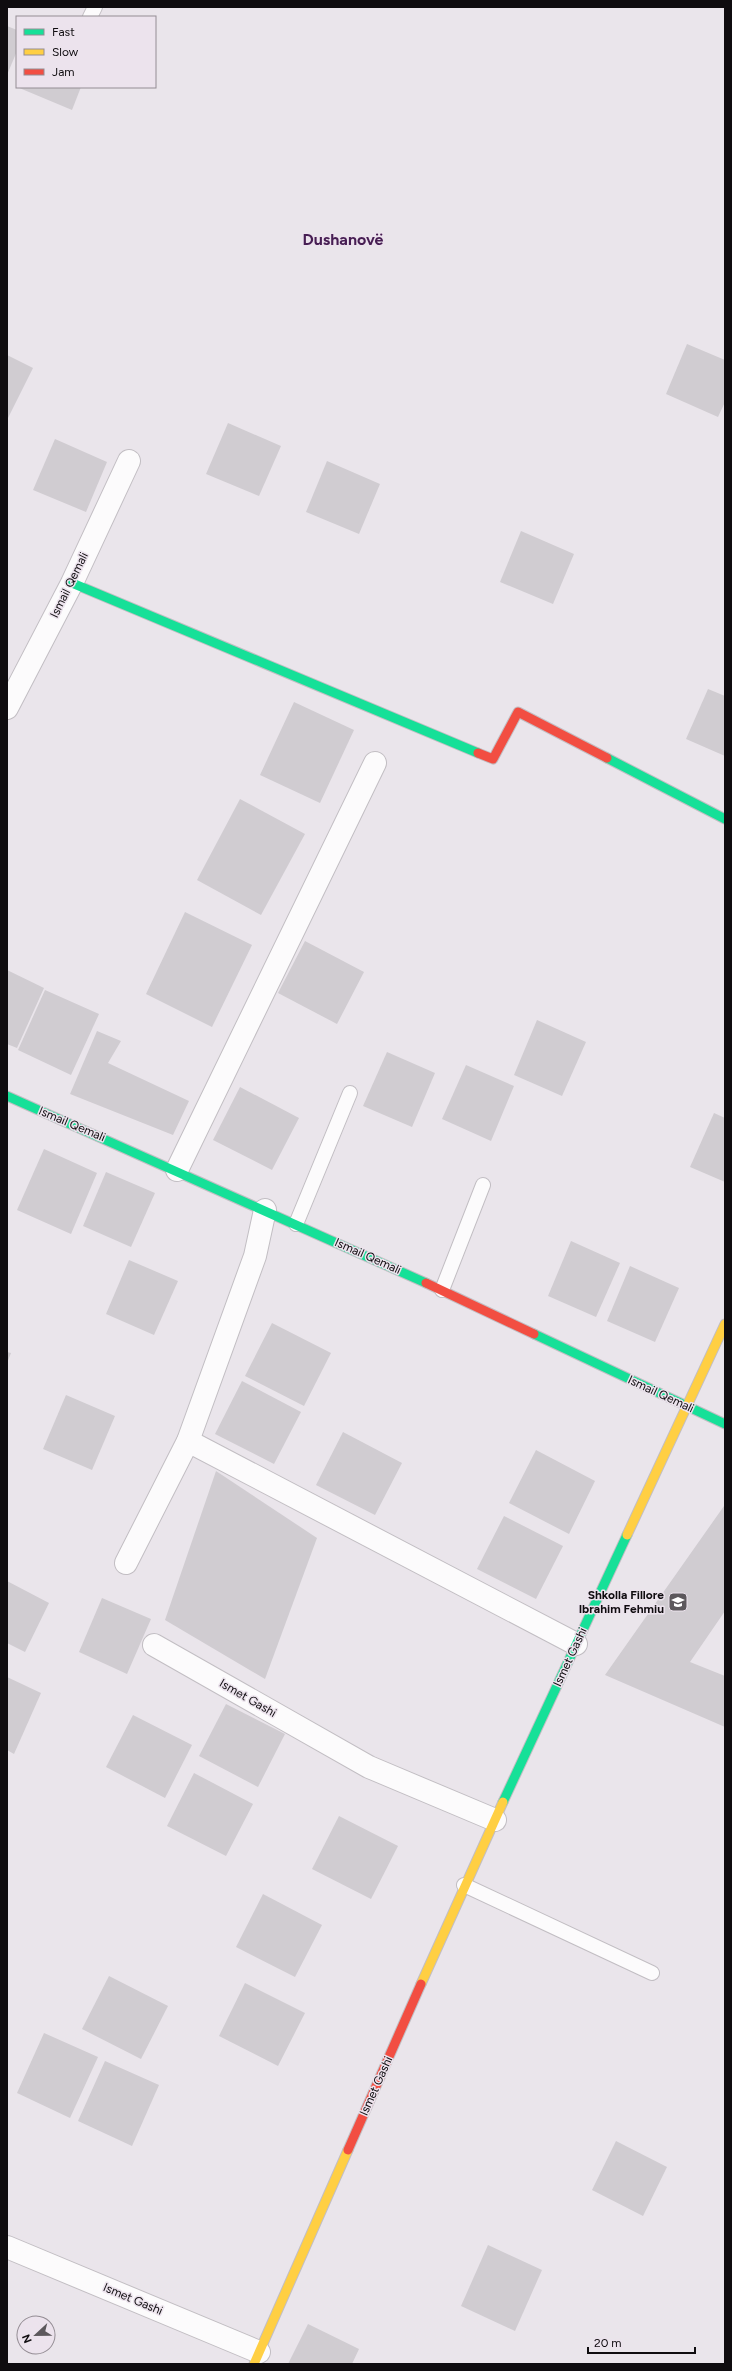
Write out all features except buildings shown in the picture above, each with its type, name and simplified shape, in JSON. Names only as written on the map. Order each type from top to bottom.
[{"type":"street","name":"Ismail Qemali","points":[[7,708],[72,583],[129,461]]},
{"type":"street","points":[[72,583],[493,759],[518,712],[725,819]]},
{"type":"street","points":[[177,1170],[376,763]]},
{"type":"street","name":"Ismail Qemali","points":[[7,1096],[177,1170],[442,1290],[725,1424]]},
{"type":"street","points":[[126,1563],[188,1441],[255,1256],[265,1210]]},
{"type":"street","name":"Ismet Gashi","points":[[7,2247],[256,2358],[464,1885],[725,1324]]},
{"type":"street","points":[[188,1441],[576,1644]]},
{"type":"street","name":"Ismet Gashi","points":[[154,1645],[369,1767],[495,1820]]},
{"type":"lane","points":[[90,16],[95,7]]},
{"type":"lane","points":[[296,1224],[350,1093]]},
{"type":"lane","points":[[442,1290],[483,1185]]},
{"type":"lane","points":[[464,1885],[652,1973]]},
{"type":"traffic: fast","points":[[72,583],[478,753]]},
{"type":"traffic: fast","points":[[607,758],[725,819]]},
{"type":"traffic: fast","points":[[7,1096],[426,1283]]},
{"type":"traffic: fast","points":[[534,1334],[725,1424]]},
{"type":"traffic: fast","points":[[503,1802],[627,1535]]},
{"type":"traffic: slow","points":[[627,1535],[725,1324]]},
{"type":"traffic: slow","points":[[421,1984],[503,1802]]},
{"type":"traffic: slow","points":[[254,2364],[348,2150]]},
{"type":"traffic: jam","points":[[478,753],[493,759],[518,712],[607,758]]},
{"type":"traffic: jam","points":[[426,1283],[534,1334]]},
{"type":"traffic: jam","points":[[348,2150],[421,1984]]},
{"type":"place","name":"Shkolla Fillore Ibrahim Fehmiu","points":[[678,1602]]},
{"type":"district","name":"Dushanovë","points":[[343,239]]}]
